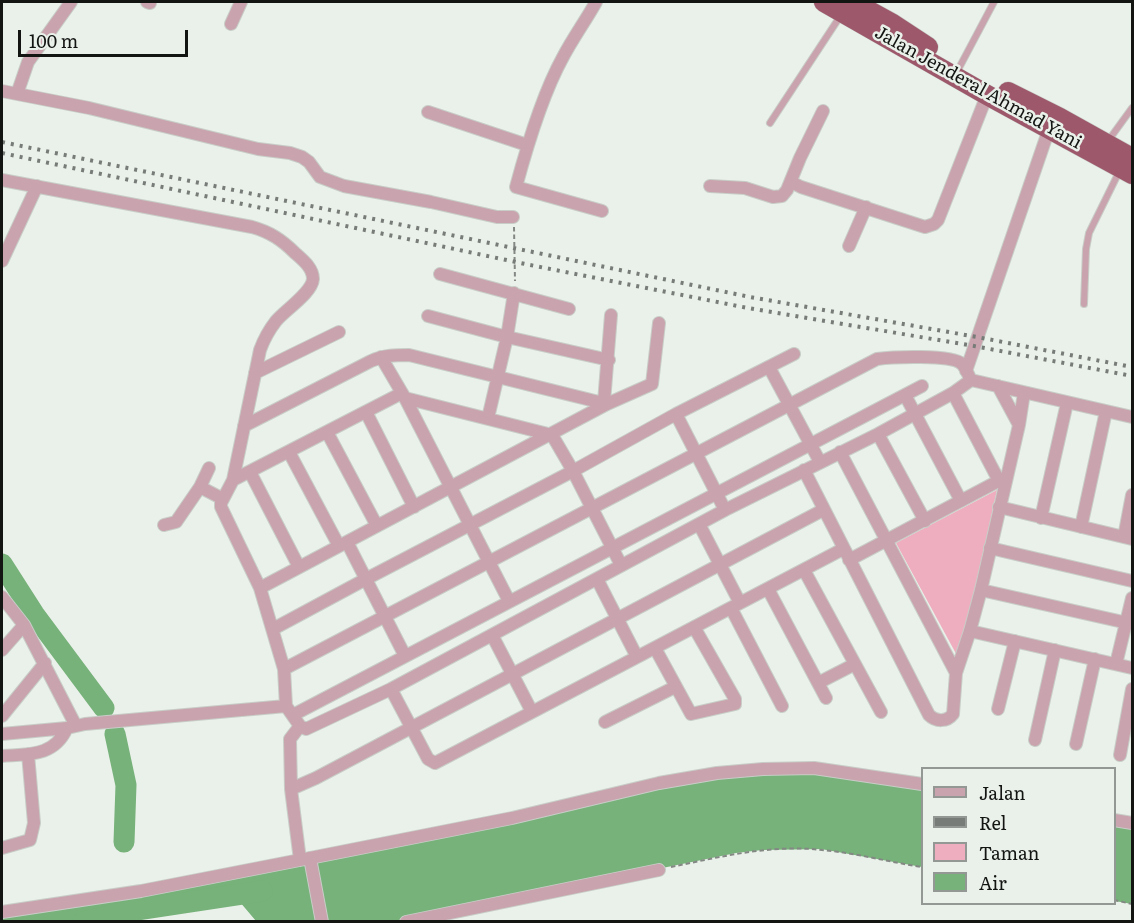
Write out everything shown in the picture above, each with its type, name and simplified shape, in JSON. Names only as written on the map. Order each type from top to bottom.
[{"type":"highway","name":"Jalan Jenderal Ahmad Yani","points":[[824,2],[848,7],[893,24],[959,68],[1060,118],[1106,144],[1129,167]]},
{"type":"highway","name":"Jalan Jenderal Ahmad Yani","points":[[848,7],[987,95],[1049,129],[1129,167]]},
{"type":"street","points":[[17,94],[28,62],[71,2]]},
{"type":"street","points":[[231,24],[241,2]]},
{"type":"street","points":[[596,2],[562,57],[527,145],[516,187],[602,211]]},
{"type":"street","points":[[2,91],[89,108],[258,149],[290,153],[309,162],[320,177],[344,186],[497,217],[513,217]]},
{"type":"street","points":[[791,182],[801,188],[925,226],[934,224],[945,204],[987,95]]},
{"type":"street","points":[[710,186],[745,188],[778,198],[785,194],[823,111]]},
{"type":"street","points":[[428,112],[527,145]]},
{"type":"street","points":[[2,734],[256,708],[289,713],[309,728],[391,688],[724,510],[878,434],[953,393],[968,376],[1049,129]]},
{"type":"street","points":[[2,180],[252,227],[271,233],[304,261],[313,277],[308,291],[277,320],[260,350],[234,480],[223,500],[222,512],[260,588],[284,669],[289,713],[291,789],[305,859],[313,872],[322,921]]},
{"type":"street","points":[[2,261],[37,186]]},
{"type":"street","points":[[849,246],[866,207]]},
{"type":"street","points":[[440,274],[569,309]]},
{"type":"street","points":[[488,418],[507,337],[514,293]]},
{"type":"street","points":[[606,403],[611,315]]},
{"type":"street","points":[[428,316],[609,360]]},
{"type":"street","points":[[260,588],[552,435],[606,403],[652,384],[659,323]]},
{"type":"street","points":[[255,373],[339,332]]},
{"type":"street","points":[[273,629],[573,471],[676,414],[794,354]]},
{"type":"street","points":[[244,426],[381,357],[409,355],[606,403]]},
{"type":"street","points":[[381,357],[509,601]]},
{"type":"street","points":[[284,669],[877,359],[946,358],[958,361],[968,376],[998,386],[1132,417]]},
{"type":"street","points":[[769,367],[820,462]]},
{"type":"street","points":[[289,713],[405,656],[922,386]]},
{"type":"street","points":[[998,386],[1019,424]]},
{"type":"street","points":[[953,393],[1002,479]]},
{"type":"street","points":[[804,470],[928,715],[937,720],[947,719],[953,714],[956,673],[981,590],[999,507],[1002,479],[1019,424],[1024,393]]},
{"type":"street","points":[[905,395],[961,501]]},
{"type":"street","points":[[234,480],[366,411],[403,396],[552,435],[573,471],[621,566]]},
{"type":"street","points":[[1041,518],[1067,402]]},
{"type":"street","points":[[366,411],[414,507]]},
{"type":"street","points":[[1082,527],[1106,411]]},
{"type":"street","points":[[676,414],[724,510]]},
{"type":"street","points":[[327,432],[377,526]]},
{"type":"street","points":[[878,434],[925,521]]},
{"type":"street","points":[[289,452],[366,579],[405,656]]},
{"type":"street","points":[[840,452],[956,673]]},
{"type":"street","points":[[164,525],[176,522],[200,487],[209,468]]},
{"type":"street","points":[[250,472],[299,567]]},
{"type":"street","points":[[391,688],[428,759],[435,763],[804,570],[887,541],[1002,479]]},
{"type":"street","points":[[200,487],[223,500]]},
{"type":"street","points":[[999,507],[1128,538],[1132,495]]},
{"type":"street","points":[[291,789],[316,778],[823,510]]},
{"type":"street","points":[[699,524],[720,565],[736,606],[782,706]]},
{"type":"street","points":[[990,548],[1132,581]]},
{"type":"street","points":[[804,570],[881,712]]},
{"type":"street","points":[[597,579],[637,657]]},
{"type":"street","points":[[768,589],[826,698]]},
{"type":"street","points":[[981,590],[1129,624]]},
{"type":"street","points":[[2,597],[24,625],[76,726]]},
{"type":"street","points":[[1116,664],[1129,624],[1132,598]]},
{"type":"street","points":[[2,650],[24,625]]},
{"type":"street","points":[[655,648],[689,712],[693,715],[735,704],[736,702],[694,627]]},
{"type":"street","points":[[970,631],[1132,668]]},
{"type":"street","points":[[492,635],[532,712]]},
{"type":"street","points":[[998,709],[1015,641]]},
{"type":"street","points":[[1035,740],[1054,650]]},
{"type":"street","points":[[1076,744],[1095,659]]},
{"type":"street","points":[[2,716],[45,663]]},
{"type":"street","points":[[818,683],[855,664]]},
{"type":"street","points":[[605,722],[675,687]]},
{"type":"street","points":[[1120,755],[1132,689]]},
{"type":"street","points":[[2,756],[45,751],[53,747],[76,726]]},
{"type":"street","points":[[2,848],[30,840],[33,832],[28,754]]},
{"type":"street","points":[[2,912],[141,891],[512,818],[659,783],[717,773],[814,768],[921,784]]},
{"type":"street","points":[[1116,820],[1132,823]]},
{"type":"street","points":[[406,921],[659,870]]},
{"type":"lane","points":[[959,68],[994,2]]},
{"type":"lane","points":[[770,123],[848,7]]},
{"type":"lane","points":[[1106,144],[1132,108]]},
{"type":"lane","points":[[1084,304],[1086,249],[1089,233],[1129,167]]},
{"type":"path","points":[[513,217],[516,274],[514,293]]},
{"type":"path","points":[[659,870],[736,854],[796,849],[821,849],[921,867]]},
{"type":"path","points":[[1116,900],[1132,904]]},
{"type":"green space","points":[[997,490],[960,661],[896,543]]},
{"type":"water","points":[[762,769],[921,784],[921,867],[821,849],[762,850],[736,853],[402,921],[256,921],[234,895],[130,911],[83,921],[2,922],[2,913],[717,773]]},
{"type":"water","points":[[1116,820],[1132,823],[1132,904],[1116,901]]},
{"type":"waterway","points":[[2,564],[34,614],[104,708]]},
{"type":"waterway","points":[[115,734],[126,785],[124,842]]},
{"type":"waterway","points":[[83,922],[130,911],[262,891]]},
{"type":"railway","points":[[2,142],[750,297],[1132,367]]},
{"type":"railway","points":[[2,153],[530,265],[748,308],[974,346],[1132,376]]}]
